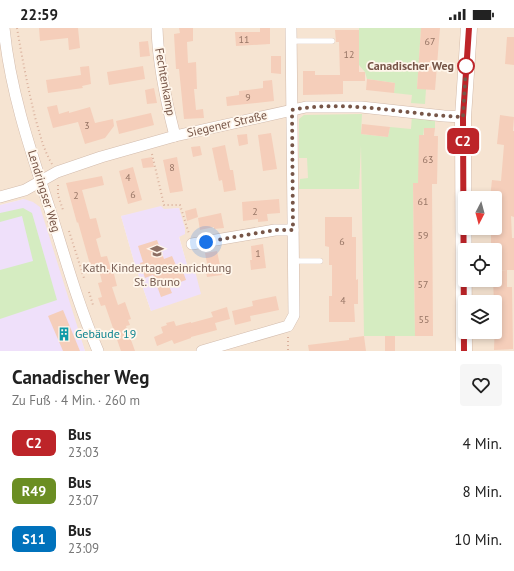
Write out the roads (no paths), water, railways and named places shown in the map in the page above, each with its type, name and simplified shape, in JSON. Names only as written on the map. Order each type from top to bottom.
[{"type":"main road","points":[[464,351],[463,117],[469,28]]},
{"type":"street","name":"Lendringser Weg","points":[[4,28],[14,93],[40,181],[86,324],[98,351]]},
{"type":"street","name":"Fechtenkamp","points":[[157,28],[158,48],[175,136]]},
{"type":"street","points":[[202,351],[288,326],[294,315],[291,28]]},
{"type":"street","name":"Siegener Straße","points":[[0,197],[24,190],[57,172],[102,157],[175,136],[306,107],[361,107],[463,117]]},
{"type":"street","points":[[192,244],[275,230],[293,230]]},
{"type":"lane","points":[[291,41],[332,41]]},
{"type":"lane","points":[[293,261],[320,260]]},
{"type":"place","name":"Canadischer Weg","points":[[466,66]]},
{"type":"place","name":"Kath. Kindertageseinrichtung St. Bruno","points":[[157,251]]},
{"type":"place","name":"Gebäude 19","points":[[64,334]]}]
